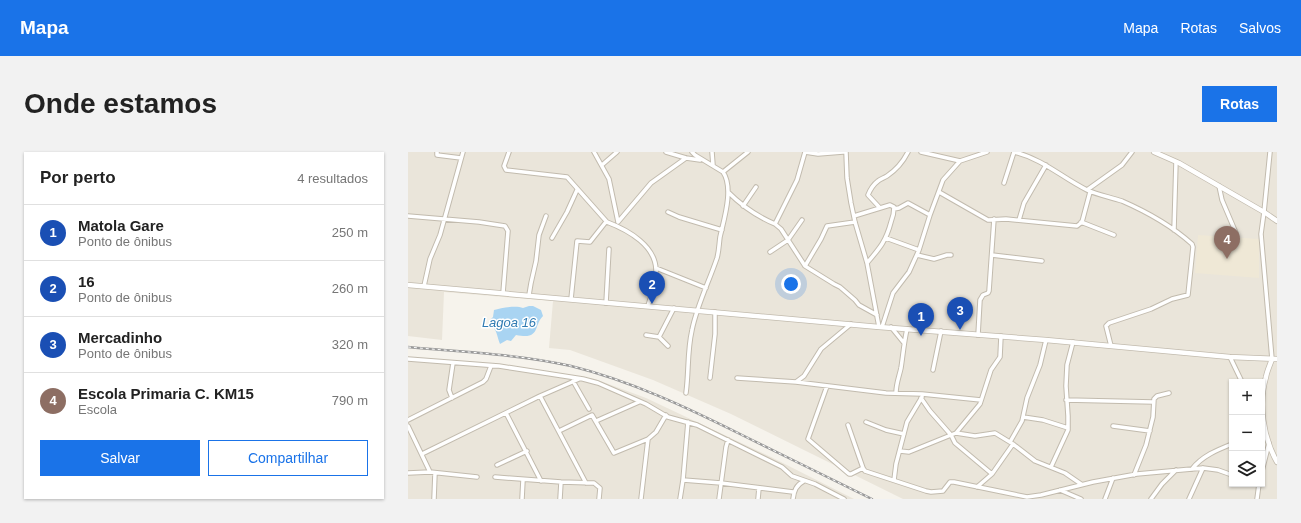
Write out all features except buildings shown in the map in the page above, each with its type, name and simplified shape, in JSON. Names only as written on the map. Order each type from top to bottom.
[{"type":"street","points":[[437,152],[437,155],[461,158]]},
{"type":"street","points":[[424,286],[430,259],[440,235],[463,152]]},
{"type":"street","points":[[509,152],[504,166],[506,170],[569,178],[577,190],[607,222],[620,226],[637,237],[647,247],[656,268],[648,306]]},
{"type":"street","points":[[594,152],[609,179],[620,226]]},
{"type":"street","points":[[602,165],[617,152]]},
{"type":"street","points":[[666,152],[686,158],[703,160]]},
{"type":"street","points":[[686,393],[689,376],[688,355],[696,310],[717,257],[728,192],[726,176],[723,172],[692,152]]},
{"type":"street","points":[[712,152],[713,166]]},
{"type":"street","points":[[723,172],[748,152]]},
{"type":"street","points":[[775,224],[797,180],[805,152],[818,154],[843,152]]},
{"type":"street","points":[[846,152],[847,178],[855,222],[868,262],[877,315],[881,327]]},
{"type":"street","points":[[880,208],[868,195],[878,180],[887,176],[904,161],[908,152]]},
{"type":"street","points":[[921,152],[960,161]]},
{"type":"street","points":[[881,327],[893,292],[908,272],[917,255],[930,214],[944,180],[960,161],[985,152]]},
{"type":"street","points":[[1004,182],[1014,152],[1031,157],[1089,191],[1121,201],[1152,216],[1192,244],[1193,247],[1188,295],[1172,299],[1150,309],[1109,323],[1106,326],[1111,346]]},
{"type":"street","points":[[939,192],[988,220],[1006,219],[1077,226],[1082,222],[1089,191],[1122,165],[1132,152]]},
{"type":"street","points":[[1155,152],[1219,186],[1277,221]]},
{"type":"street","points":[[1262,415],[1265,377],[1274,359],[1261,234],[1270,152]]},
{"type":"street","points":[[618,222],[651,184],[686,158]]},
{"type":"street","points":[[1174,230],[1176,162]]},
{"type":"street","points":[[1018,220],[1024,203],[1046,165]]},
{"type":"street","points":[[1219,186],[1222,200],[1236,233]]},
{"type":"street","points":[[743,206],[756,187]]},
{"type":"street","points":[[552,238],[567,212],[577,190]]},
{"type":"street","points":[[728,192],[743,206],[781,228],[804,266],[846,291],[864,309],[877,315]]},
{"type":"street","points":[[894,209],[908,203],[930,214]]},
{"type":"street","points":[[854,216],[890,205],[894,207],[894,209]]},
{"type":"street","points":[[868,262],[886,238],[894,209]]},
{"type":"street","points":[[668,212],[679,217],[722,230]]},
{"type":"street","points":[[408,216],[503,224],[508,231],[503,293]]},
{"type":"street","points":[[530,295],[539,235],[546,216]]},
{"type":"street","points":[[978,335],[980,300],[983,295],[989,291],[994,219]]},
{"type":"street","points":[[770,252],[788,240],[802,220]]},
{"type":"street","points":[[571,299],[576,241],[590,242],[607,222]]},
{"type":"street","points":[[804,266],[828,226],[855,222]]},
{"type":"street","points":[[1082,222],[1114,235]]},
{"type":"street","points":[[886,238],[919,250]]},
{"type":"street","points":[[606,303],[609,249]]},
{"type":"street","points":[[917,255],[934,258],[951,255]]},
{"type":"street","points":[[992,256],[1042,261]]},
{"type":"street","points":[[656,268],[706,288]]},
{"type":"street","points":[[408,285],[881,327],[1073,342],[1230,357],[1274,359]]},
{"type":"street","points":[[659,337],[674,308]]},
{"type":"street","points":[[710,378],[715,334],[714,312]]},
{"type":"street","points":[[796,382],[804,376],[821,349],[851,324]]},
{"type":"street","points":[[891,327],[904,343]]},
{"type":"street","points":[[896,393],[896,384],[901,368],[907,329]]},
{"type":"street","points":[[933,370],[941,331]]},
{"type":"street","points":[[646,335],[659,337],[668,346]]},
{"type":"street","points":[[900,451],[909,452],[956,433],[976,409],[981,400],[991,370],[1000,357],[1001,336]]},
{"type":"street","points":[[977,487],[992,474],[1012,443],[1023,417],[1027,398],[1040,365],[1046,340]]},
{"type":"street","points":[[1051,467],[1068,428],[1066,400],[1067,365],[1073,342]]},
{"type":"street","points":[[1230,357],[1241,379]]},
{"type":"street","points":[[408,359],[491,366],[598,383],[676,420],[697,424],[782,467],[792,476],[815,484],[836,497],[844,499]]},
{"type":"street","points":[[452,398],[449,390],[454,362]]},
{"type":"street","points":[[408,420],[483,382],[488,376],[491,366]]},
{"type":"street","points":[[737,378],[796,382],[922,396],[981,400]]},
{"type":"street","points":[[422,454],[540,396],[580,379]]},
{"type":"street","points":[[573,381],[589,409]]},
{"type":"street","points":[[827,386],[808,439],[848,474],[863,468]]},
{"type":"street","points":[[1134,475],[1150,431],[1154,412],[1153,402],[1157,396],[1169,393]]},
{"type":"street","points":[[540,396],[586,483]]},
{"type":"street","points":[[894,480],[896,464],[907,422],[922,396]]},
{"type":"street","points":[[922,396],[930,410],[951,435],[955,443],[992,474]]},
{"type":"street","points":[[1066,400],[1153,402]]},
{"type":"street","points":[[596,421],[636,402],[640,402]]},
{"type":"street","points":[[506,413],[527,451],[541,481]]},
{"type":"street","points":[[559,431],[592,415],[614,453],[648,439],[656,432],[666,414]]},
{"type":"street","points":[[1023,417],[1043,420],[1068,428]]},
{"type":"street","points":[[680,499],[688,422]]},
{"type":"street","points":[[866,422],[886,430],[904,434]]},
{"type":"street","points":[[848,425],[863,468],[868,473],[931,492],[943,491],[951,482],[1031,498],[1081,484],[1134,475],[1203,468],[1218,470],[1229,474]]},
{"type":"street","points":[[408,426],[430,472]]},
{"type":"street","points":[[1113,426],[1150,431]]},
{"type":"street","points":[[956,433],[975,436],[995,432],[1032,458],[1065,473],[1081,484]]},
{"type":"street","points":[[1265,433],[1277,462]]},
{"type":"street","points":[[641,499],[648,439]]},
{"type":"street","points":[[719,499],[728,440]]},
{"type":"street","points":[[1265,459],[1269,443]]},
{"type":"street","points":[[1192,469],[1200,460],[1213,452],[1229,445]]},
{"type":"street","points":[[497,465],[527,451]]},
{"type":"street","points":[[1189,499],[1203,468]]},
{"type":"street","points":[[1151,499],[1162,484],[1176,470]]},
{"type":"street","points":[[408,473],[430,472],[477,477]]},
{"type":"street","points":[[434,499],[436,473]]},
{"type":"street","points":[[495,478],[594,483],[600,488],[599,499]]},
{"type":"street","points":[[1105,499],[1113,478]]},
{"type":"street","points":[[522,499],[523,480]]},
{"type":"street","points":[[683,480],[793,492]]},
{"type":"street","points":[[793,499],[793,492],[800,483],[804,481]]},
{"type":"street","points":[[560,499],[561,482]]},
{"type":"street","points":[[1257,499],[1259,487]]},
{"type":"street","points":[[758,499],[759,488]]},
{"type":"street","points":[[1060,490],[1081,499]]},
{"type":"shaded area","points":[[408,152],[1277,152],[1277,499],[903,499],[731,414],[653,380],[570,350],[549,348],[553,301],[444,292],[442,340],[408,336]]},
{"type":"shaded area","points":[[1198,235],[1259,239],[1259,278],[1195,273]]},
{"type":"shaded area","points":[[408,358],[520,368],[595,379],[646,398],[771,457],[854,499],[408,499]]},
{"type":"water","name":"Lagoa 16","points":[[533,306],[541,310],[543,316],[533,334],[529,336],[516,335],[511,341],[507,340],[500,344],[495,330],[490,325],[490,320],[493,317],[494,310],[513,307],[523,308]]},
{"type":"railway","points":[[408,347],[490,354],[551,362],[571,366],[615,379],[637,387],[700,415],[872,499]]},
{"type":"place","name":"Escola Primaria C. KM15","points":[[1227,259]]},
{"type":"place","name":"16","points":[[652,304]]},
{"type":"place","name":"Mercadinho","points":[[960,330]]},
{"type":"place","name":"Matola Gare","points":[[921,336]]}]
